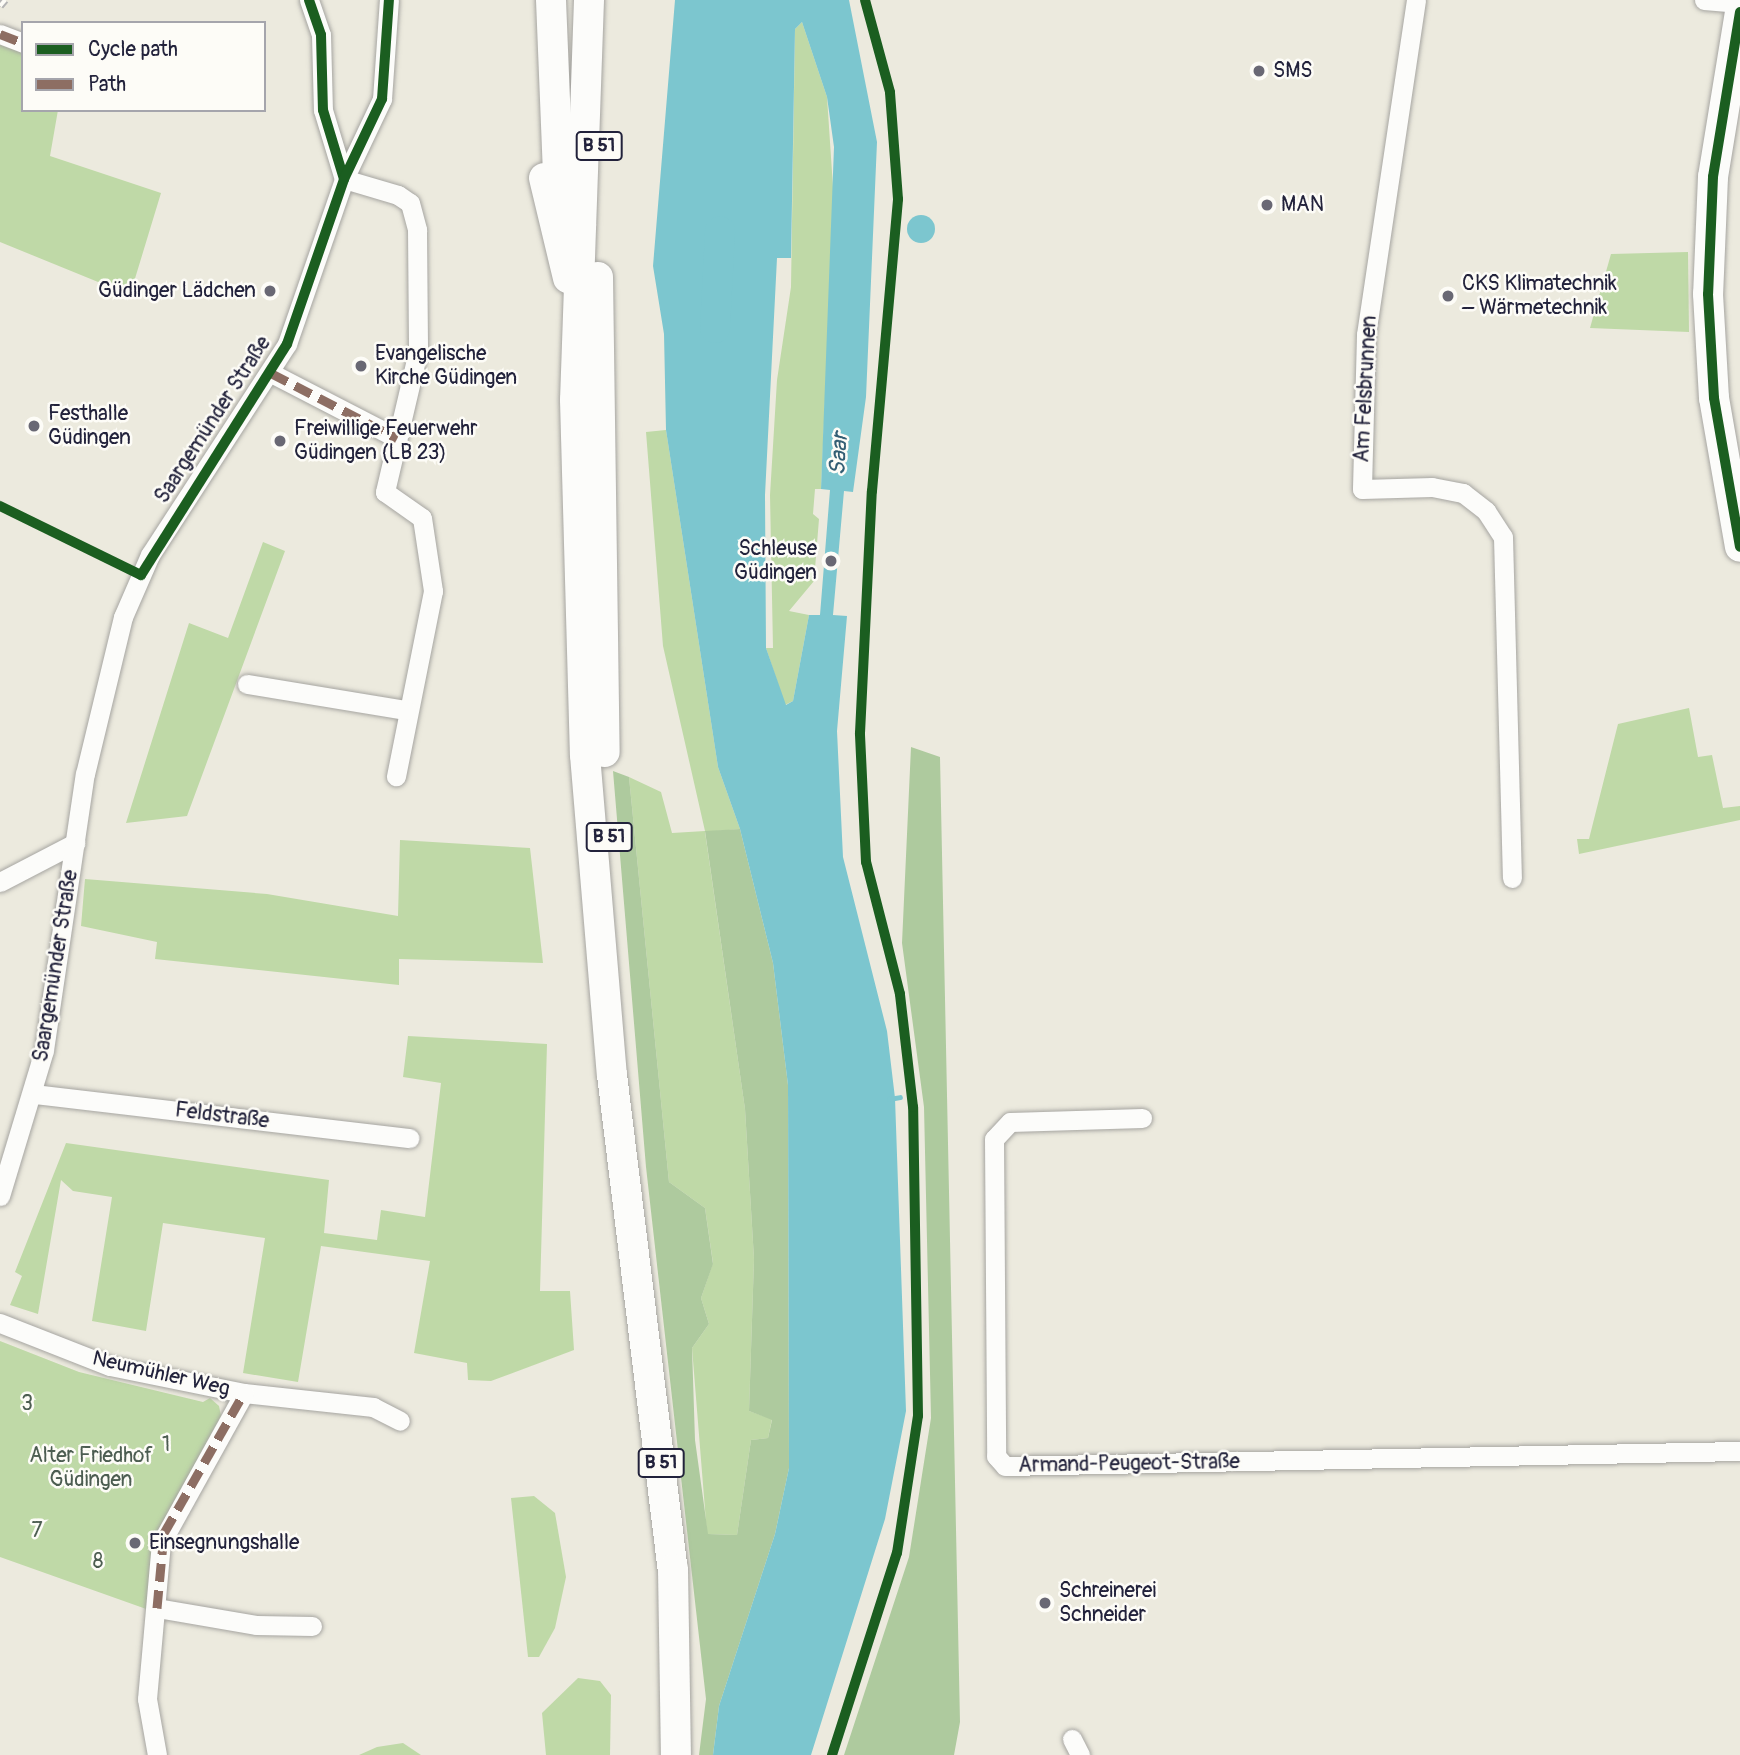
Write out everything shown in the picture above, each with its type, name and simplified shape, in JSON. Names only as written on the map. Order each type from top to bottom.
[{"type":"main road","points":[[551,0],[552,90],[558,173],[582,225],[597,292]]},
{"type":"main road","name":"B 51","points":[[589,0],[576,335],[584,755],[612,1075],[628,1171],[673,1569],[676,1755]]},
{"type":"main road","name":"B 51","points":[[602,0],[597,292],[605,764],[628,1171]]},
{"type":"main road","points":[[1740,12],[1714,167],[1708,294],[1714,398],[1740,547]]},
{"type":"main road","points":[[552,90],[545,191],[565,255],[576,335]]},
{"type":"street","points":[[309,0],[321,35],[323,110],[344,178],[398,195],[416,215],[418,351],[385,492],[422,518],[433,591],[407,710],[396,776]]},
{"type":"street","name":"Saargemünder Straße","points":[[0,1196],[34,1094],[57,981],[94,726],[132,595],[159,540],[271,373],[300,312],[344,178],[382,99],[389,0]]},
{"type":"street","name":"Am Felsbrunnen","points":[[1416,0],[1366,335],[1362,489],[1432,487],[1463,493],[1486,511],[1503,537],[1512,878]]},
{"type":"street","points":[[1704,0],[1740,3]]},
{"type":"street","points":[[0,34],[21,42]]},
{"type":"street","points":[[271,373],[397,438]]},
{"type":"street","points":[[247,684],[407,710]]},
{"type":"street","points":[[0,882],[75,843]]},
{"type":"street","name":"Feldstraße","points":[[34,1094],[410,1138]]},
{"type":"street","name":"Armand-Peugeot-Straße","points":[[1142,1118],[1010,1122],[994,1139],[996,1450],[1004,1465],[1740,1451]]},
{"type":"street","name":"Neumühler Weg","points":[[0,1322],[110,1366],[244,1393],[373,1406],[400,1421]]},
{"type":"street","name":"Neumühler Weg","points":[[157,1755],[147,1699],[164,1533],[244,1393]]},
{"type":"street","points":[[156,1608],[256,1625],[313,1626]]},
{"type":"green space","points":[[802,22],[827,97],[834,202],[821,489],[815,489],[813,514],[819,519],[814,581],[789,611],[809,615],[793,701],[785,705],[766,648],[773,648],[770,495],[777,380],[791,287],[795,29]]},
{"type":"green space","points":[[0,41],[21,49],[21,112],[58,112],[50,156],[161,193],[130,295],[0,242]]},
{"type":"green space","points":[[1688,252],[1689,332],[1590,328],[1611,254]]},
{"type":"green space","points":[[666,430],[718,767],[740,829],[705,832],[745,1109],[754,1259],[749,1411],[772,1419],[768,1438],[751,1440],[737,1535],[707,1534],[692,1348],[709,1324],[701,1298],[713,1263],[705,1208],[669,1182],[629,777],[661,792],[672,833],[705,831],[663,646],[646,432]]},
{"type":"green space","points":[[263,542],[285,551],[187,816],[126,823],[189,623],[228,638]]},
{"type":"green space","points":[[1689,708],[1698,757],[1712,755],[1723,808],[1740,806],[1740,820],[1579,854],[1577,839],[1589,839],[1618,724]]},
{"type":"green space","points":[[911,747],[940,757],[960,1722],[954,1755],[844,1755],[909,1557],[931,1418],[924,1107],[902,943]]},
{"type":"green space","points":[[613,771],[629,777],[669,1182],[705,1208],[713,1264],[701,1298],[709,1324],[692,1348],[695,1440],[708,1534],[737,1535],[751,1440],[768,1438],[772,1420],[749,1411],[754,1259],[745,1109],[705,831],[740,829],[773,963],[788,1085],[789,1468],[775,1534],[719,1706],[713,1755],[699,1755],[706,1699],[646,1167]]},
{"type":"green space","points":[[400,840],[530,848],[543,963],[399,959],[399,985],[155,959],[157,942],[81,926],[85,879],[267,894],[398,916]]},
{"type":"green space","points":[[408,1036],[547,1044],[540,1291],[570,1291],[574,1350],[491,1381],[468,1380],[467,1363],[414,1353],[430,1261],[321,1246],[298,1382],[243,1373],[265,1238],[163,1223],[146,1331],[92,1321],[112,1197],[73,1191],[61,1180],[38,1314],[10,1305],[22,1276],[15,1272],[66,1143],[329,1180],[324,1233],[377,1240],[381,1210],[425,1217],[441,1083],[403,1077]]},
{"type":"green space","name":"Alter Friedhof Güdingen","points":[[0,1341],[79,1372],[203,1402],[210,1398],[219,1406],[221,1416],[156,1536],[149,1610],[0,1557]]},
{"type":"green space","points":[[534,1496],[555,1513],[566,1577],[555,1628],[539,1657],[528,1657],[511,1498]]},
{"type":"green space","points":[[578,1678],[600,1681],[611,1695],[610,1755],[546,1755],[542,1713]]},
{"type":"green space","points":[[403,1743],[421,1755],[359,1755],[377,1747]]},
{"type":"water","name":"Saar","points":[[675,0],[849,0],[877,142],[866,397],[853,492],[844,491],[833,615],[847,616],[837,731],[843,857],[887,1031],[895,1098],[906,1411],[885,1519],[811,1755],[713,1755],[719,1706],[775,1534],[789,1468],[788,1085],[773,963],[740,829],[718,767],[666,430],[664,334],[653,266]],"holes":[[[802,22],[827,97],[834,147],[821,489],[830,490],[820,615],[809,615],[793,701],[786,705],[766,648],[765,495],[777,258],[791,258],[795,29]]]},
{"type":"water","points":[[921,215],[931,219],[935,229],[931,239],[921,243],[911,239],[907,229],[911,219]]},
{"type":"waterway","points":[[715,328],[720,231]]},
{"type":"waterway","points":[[889,1099],[900,1097]]},
{"type":"railway","points":[[0,6],[5,0]]},
{"type":"marked path","points":[[0,34],[21,42]]},
{"type":"marked path","points":[[271,373],[397,438]]},
{"type":"marked path","points":[[157,1608],[164,1533],[244,1393]]},
{"type":"cycle path","points":[[309,0],[321,35],[323,110],[344,179]]},
{"type":"cycle path","points":[[0,506],[141,575],[287,344],[344,179],[382,99],[389,0]]},
{"type":"cycle path","points":[[832,1755],[897,1553],[918,1416],[913,1107],[900,994],[866,862],[860,733],[872,491],[898,199],[890,92],[865,0]]},
{"type":"cycle path","points":[[1740,12],[1713,177],[1708,294],[1714,398],[1740,547]]},
{"type":"place","name":"SMS","points":[[1259,71]]},
{"type":"place","name":"MAN","points":[[1267,205]]},
{"type":"place","name":"Güdinger Lädchen","points":[[270,291]]},
{"type":"place","name":"CKS Klimatechnik – Wärmetechnik","points":[[1448,296]]},
{"type":"place","name":"Evangelische Kirche Güdingen","points":[[361,366]]},
{"type":"place","name":"Festhalle Güdingen","points":[[34,426]]},
{"type":"place","name":"Freiwillige Feuerwehr Güdingen (LB 23)","points":[[280,441]]},
{"type":"place","name":"Schleuse Güdingen","points":[[831,561]]},
{"type":"place","name":"Einsegnungshalle","points":[[135,1543]]},
{"type":"place","name":"Schreinerei Schneider","points":[[1045,1603]]},
{"type":"park label","name":"3","points":[[27,1404]]},
{"type":"park label","name":"1","points":[[166,1445]]},
{"type":"park label","name":"7","points":[[37,1531]]},
{"type":"park label","name":"8","points":[[98,1562]]}]
